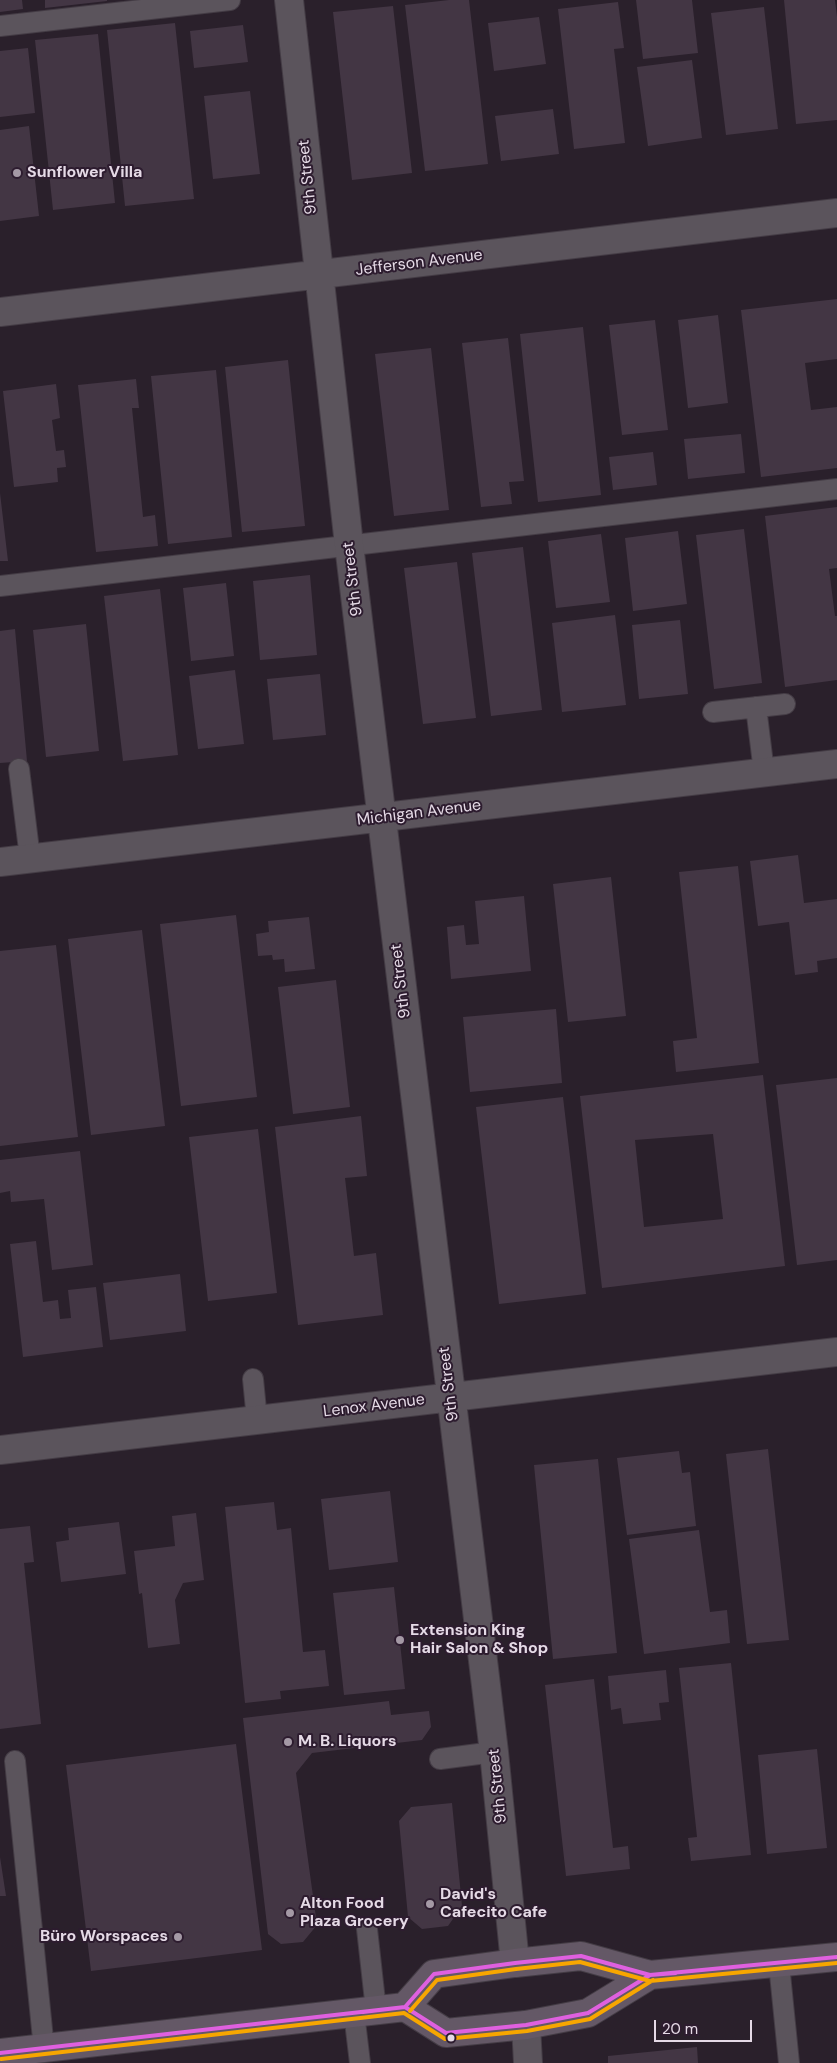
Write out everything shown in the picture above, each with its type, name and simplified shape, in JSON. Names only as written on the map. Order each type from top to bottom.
[{"type":"highway","points":[[405,2007],[434,1974],[516,1963],[581,1956],[650,1975],[837,1957]]},
{"type":"highway","points":[[0,2053],[405,2007],[446,2033],[526,2025],[588,2013],[650,1975]]},
{"type":"street","name":"9th Street","points":[[288,0],[349,545],[494,1752],[516,1963]]},
{"type":"street","name":"Jefferson Avenue","points":[[0,312],[837,213]]},
{"type":"street","name":"Michigan Avenue","points":[[0,862],[837,764]]},
{"type":"street","name":"Lenox Avenue","points":[[0,1450],[837,1352]]},
{"type":"street","points":[[526,2025],[528,2063]]},
{"type":"lane","points":[[0,26],[230,0]]},
{"type":"lane","points":[[0,586],[837,489]]},
{"type":"lane","points":[[713,712],[784,704]]},
{"type":"lane","points":[[756,707],[764,772]]},
{"type":"lane","points":[[19,769],[30,858]]},
{"type":"lane","points":[[253,1378],[257,1420]]},
{"type":"lane","points":[[440,1759],[494,1752]]},
{"type":"lane","points":[[15,1761],[44,2048]]},
{"type":"lane","points":[[360,2063],[365,2011],[366,1928]]},
{"type":"lane","points":[[779,1964],[789,2063]]},
{"type":"building","points":[[0,0],[22,0],[23,9],[0,12]]},
{"type":"building","points":[[45,0],[107,0],[107,1],[45,8]]},
{"type":"building","points":[[449,0],[469,0],[488,164],[425,171],[405,5]]},
{"type":"building","points":[[636,0],[692,0],[698,53],[643,59]]},
{"type":"building","points":[[784,0],[835,0],[837,17],[837,120],[796,124]]},
{"type":"building","points":[[618,2],[624,48],[614,49],[625,143],[574,149],[558,9]]},
{"type":"building","points":[[393,6],[412,173],[352,180],[333,12]]},
{"type":"building","points":[[764,7],[778,129],[726,135],[711,13]]},
{"type":"building","points":[[539,17],[546,64],[494,71],[488,23]]},
{"type":"building","points":[[175,23],[194,199],[125,206],[107,30]]},
{"type":"building","points":[[243,25],[248,62],[194,68],[190,31]]},
{"type":"building","points":[[98,34],[115,203],[53,210],[35,40]]},
{"type":"building","points":[[28,48],[35,113],[0,117],[0,51]]},
{"type":"building","points":[[692,60],[702,138],[648,146],[637,67]]},
{"type":"building","points":[[250,91],[260,174],[213,179],[204,96]]},
{"type":"building","points":[[553,109],[559,154],[501,161],[495,116]]},
{"type":"building","name":"Sunflower Villa","points":[[29,126],[39,216],[0,221],[0,130]]},
{"type":"building","points":[[837,299],[837,359],[805,363],[811,410],[837,407],[837,468],[761,477],[741,310]]},
{"type":"building","points":[[718,315],[728,403],[688,408],[678,320]]},
{"type":"building","points":[[655,320],[668,430],[622,435],[609,325]]},
{"type":"building","points":[[583,327],[601,495],[538,502],[520,334]]},
{"type":"building","points":[[508,338],[524,481],[509,482],[512,504],[481,507],[462,343]]},
{"type":"building","points":[[431,348],[449,510],[394,516],[375,354]]},
{"type":"building","points":[[288,360],[305,526],[242,532],[225,367]]},
{"type":"building","points":[[216,370],[232,537],[168,544],[151,376]]},
{"type":"building","points":[[136,379],[139,408],[132,408],[143,517],[155,515],[158,546],[96,552],[78,385]]},
{"type":"building","points":[[56,384],[60,418],[52,420],[56,451],[64,450],[66,467],[57,468],[58,482],[14,487],[3,391]]},
{"type":"building","points":[[741,434],[745,473],[688,479],[684,439]]},
{"type":"building","points":[[653,452],[657,485],[613,490],[609,457]]},
{"type":"building","points":[[0,493],[8,561],[0,561]]},
{"type":"building","points":[[837,507],[837,568],[829,569],[835,616],[837,616],[837,680],[785,687],[765,516]]},
{"type":"building","points":[[744,529],[762,683],[714,689],[696,535]]},
{"type":"building","points":[[678,531],[687,604],[633,611],[625,538]]},
{"type":"building","points":[[601,534],[610,602],[556,608],[548,541]]},
{"type":"building","points":[[523,547],[542,710],[491,716],[472,553]]},
{"type":"building","points":[[457,562],[476,718],[423,724],[404,568]]},
{"type":"building","points":[[310,575],[317,655],[260,660],[253,581]]},
{"type":"building","points":[[226,583],[234,656],[191,661],[183,588]]},
{"type":"building","points":[[160,589],[178,755],[123,761],[104,596]]},
{"type":"building","points":[[615,615],[626,705],[562,712],[552,623]]},
{"type":"building","points":[[680,620],[688,694],[639,699],[632,625]]},
{"type":"building","points":[[86,624],[99,751],[46,757],[33,630]]},
{"type":"building","points":[[15,629],[27,761],[0,763],[0,631]]},
{"type":"building","points":[[235,670],[244,744],[198,749],[189,676]]},
{"type":"building","points":[[320,674],[326,735],[273,740],[267,679]]},
{"type":"building","points":[[798,855],[804,903],[837,899],[837,958],[817,961],[818,972],[795,975],[789,922],[758,926],[750,861]]},
{"type":"building","points":[[738,866],[759,1063],[676,1072],[673,1041],[697,1038],[679,872]]},
{"type":"building","points":[[611,877],[626,1016],[568,1022],[553,884]]},
{"type":"building","points":[[524,896],[531,971],[451,979],[447,927],[464,925],[466,945],[479,944],[475,901]]},
{"type":"building","points":[[236,915],[257,1097],[181,1106],[160,924]]},
{"type":"building","points":[[309,917],[315,969],[285,972],[284,959],[273,960],[272,955],[258,956],[256,934],[269,932],[268,921]]},
{"type":"building","points":[[142,930],[165,1126],[91,1135],[68,939]]},
{"type":"building","points":[[56,945],[78,1137],[0,1146],[0,951]]},
{"type":"building","points":[[336,980],[350,1107],[293,1114],[278,987]]},
{"type":"building","points":[[556,1009],[562,1083],[470,1092],[463,1017]]},
{"type":"building","points":[[763,1075],[785,1266],[602,1288],[580,1096]],"holes":[[[713,1134],[723,1219],[644,1227],[635,1140]]]},
{"type":"building","points":[[837,1078],[837,1260],[797,1265],[776,1085]]},
{"type":"building","points":[[563,1097],[586,1294],[499,1304],[476,1107]]},
{"type":"building","points":[[361,1116],[367,1176],[345,1178],[354,1256],[376,1253],[383,1315],[298,1325],[275,1127]]},
{"type":"building","points":[[258,1129],[277,1293],[208,1301],[189,1137]]},
{"type":"building","points":[[80,1151],[93,1265],[52,1270],[44,1199],[11,1202],[10,1191],[0,1193],[0,1160]]},
{"type":"building","points":[[36,1241],[43,1302],[58,1300],[60,1319],[71,1318],[68,1290],[96,1287],[103,1347],[23,1357],[10,1244]]},
{"type":"building","points":[[180,1274],[186,1331],[110,1340],[103,1283]]},
{"type":"building","points":[[768,1449],[789,1640],[747,1644],[726,1454]]},
{"type":"building","points":[[679,1451],[682,1473],[690,1472],[696,1526],[627,1535],[617,1458]]},
{"type":"building","points":[[598,1459],[617,1653],[553,1659],[534,1465]]},
{"type":"building","points":[[390,1491],[398,1562],[329,1570],[321,1499]]},
{"type":"building","points":[[274,1502],[277,1530],[291,1528],[303,1652],[325,1650],[329,1686],[280,1691],[281,1699],[245,1703],[225,1507]]},
{"type":"building","points":[[196,1513],[204,1580],[183,1583],[175,1600],[180,1644],[148,1648],[142,1593],[139,1594],[134,1551],[175,1546],[172,1516]]},
{"type":"building","points":[[119,1522],[126,1574],[61,1582],[56,1542],[69,1540],[68,1528]]},
{"type":"building","points":[[30,1526],[34,1562],[24,1563],[41,1724],[0,1729],[0,1529]]},
{"type":"building","points":[[699,1530],[710,1612],[727,1610],[730,1643],[644,1654],[629,1539]]},
{"type":"building","points":[[394,1587],[405,1689],[344,1695],[333,1593]]},
{"type":"building","points":[[731,1663],[751,1855],[691,1861],[688,1838],[697,1837],[679,1668]]},
{"type":"building","points":[[666,1670],[669,1702],[659,1703],[661,1720],[623,1724],[621,1708],[611,1710],[608,1676]]},
{"type":"building","points":[[594,1679],[613,1848],[628,1846],[630,1869],[566,1876],[545,1685]]},
{"type":"building","points":[[389,1701],[391,1715],[429,1711],[431,1727],[422,1740],[312,1753],[296,1773],[317,1925],[303,1942],[281,1944],[268,1934],[243,1718]]},
{"type":"building","points":[[236,1744],[262,1950],[91,1971],[66,1765]]},
{"type":"building","points":[[817,1749],[827,1848],[767,1854],[758,1755]]},
{"type":"building","points":[[452,1803],[462,1906],[448,1926],[422,1929],[408,1917],[399,1821],[411,1807]]},
{"type":"building","points":[[0,1857],[6,1896],[0,1896]]},
{"type":"building","points":[[697,2047],[698,2063],[608,2063],[608,2056]]},
{"type":"transit line","points":[[363,2012],[405,2007],[434,1974],[515,1963],[581,1956],[650,1975],[676,1973]]},
{"type":"transit line","points":[[0,2053],[405,2007],[446,2033],[526,2025],[588,2013],[650,1975],[837,1957]]},
{"type":"transit line","points":[[410,2011],[437,1980],[516,1969],[580,1962],[650,1981],[837,1963]]},
{"type":"transit line","points":[[1,2059],[404,2013],[445,2039],[527,2031],[590,2019],[653,1980]]},
{"type":"place","name":"Sunflower Villa","points":[[17,173]]},
{"type":"place","name":"Extension King Hair Salon & Shop","points":[[400,1640]]},
{"type":"place","name":"M. B. Liquors","points":[[288,1742]]},
{"type":"place","name":"David's Cafecito Cafe","points":[[430,1904]]},
{"type":"place","name":"Alton Food Plaza Grocery","points":[[290,1913]]},
{"type":"place","name":"Büro Worspaces","points":[[178,1937]]}]
